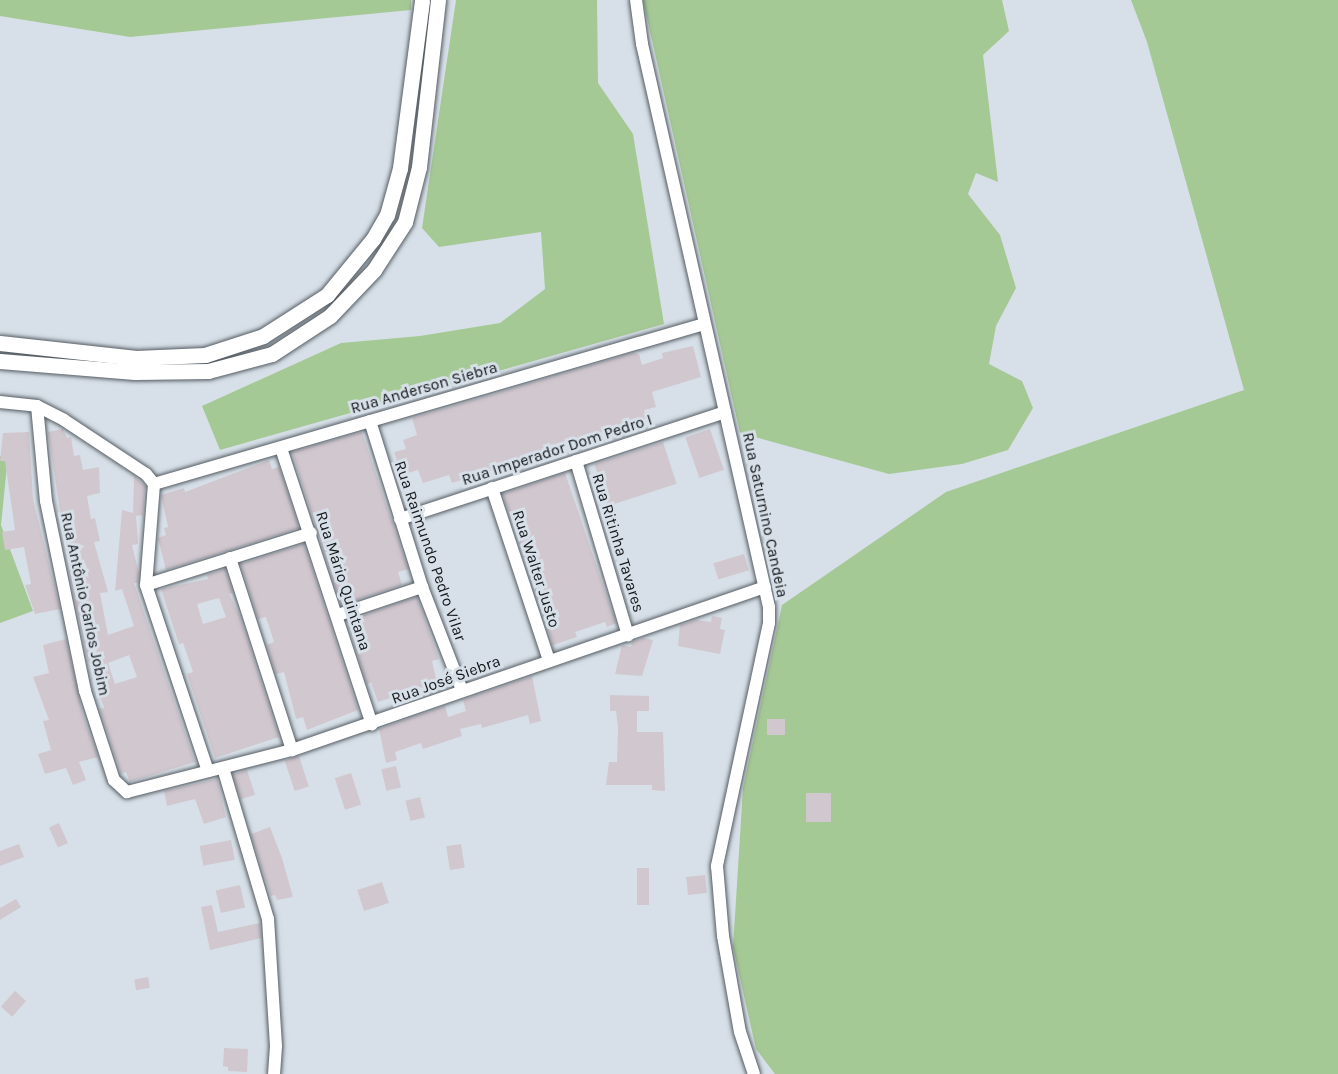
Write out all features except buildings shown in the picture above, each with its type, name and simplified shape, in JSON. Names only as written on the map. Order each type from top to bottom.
[{"type":"street","points":[[0,343],[136,358],[205,355],[263,336],[327,295],[373,239],[389,207],[400,168],[422,0]]},
{"type":"street","points":[[0,361],[135,372],[208,371],[272,354],[330,316],[374,270],[405,222],[418,167],[438,0]]},
{"type":"street","name":"Rua Saturnino Candeia","points":[[636,0],[642,44],[765,587],[769,623],[717,866],[723,936],[740,1032],[754,1074]]},
{"type":"street","name":"Rua Anderson Siebra","points":[[154,484],[704,324]]},
{"type":"street","points":[[0,402],[37,406],[146,474],[154,484],[146,585],[208,771]]},
{"type":"street","name":"Rua Antônio Carlos Jobim","points":[[37,406],[46,501],[85,691],[114,780],[119,788],[134,793]]},
{"type":"street","name":"Rua Imperador Dom Pedro I","points":[[400,519],[725,412]]},
{"type":"street","name":"Rua Raimundo Pedro Vilar","points":[[370,421],[422,587],[462,690]]},
{"type":"street","name":"Rua Mário Quintana","points":[[281,448],[311,533],[372,724]]},
{"type":"street","name":"Rua Ritinha Tavares","points":[[576,461],[628,635]]},
{"type":"street","name":"Rua Walter Justo","points":[[492,488],[549,660]]},
{"type":"street","points":[[146,585],[311,533]]},
{"type":"street","points":[[230,558],[292,750]]},
{"type":"street","points":[[338,615],[422,587]]},
{"type":"street","name":"Rua José Siebra","points":[[134,793],[292,750],[372,724],[462,690],[765,587]]},
{"type":"street","points":[[223,768],[268,919],[276,1046],[274,1074]]},
{"type":"green space","points":[[0,0],[411,0],[411,10],[130,37],[0,16]]},
{"type":"green space","points":[[456,0],[597,0],[598,83],[633,134],[664,324],[220,450],[202,406],[341,343],[420,336],[500,323],[545,289],[541,232],[439,247],[422,228]]},
{"type":"green space","points":[[643,0],[1002,0],[1009,31],[983,55],[998,182],[976,173],[968,194],[1000,235],[1016,288],[996,326],[989,364],[1022,381],[1033,408],[1008,450],[962,464],[889,474],[740,433]]},
{"type":"green space","points":[[1131,0],[1338,0],[1338,1074],[775,1074],[756,1049],[733,947],[743,788],[782,605],[946,492],[1244,390],[1147,42]]},
{"type":"green space","points":[[0,456],[8,456],[1,525],[33,611],[0,623]]}]
